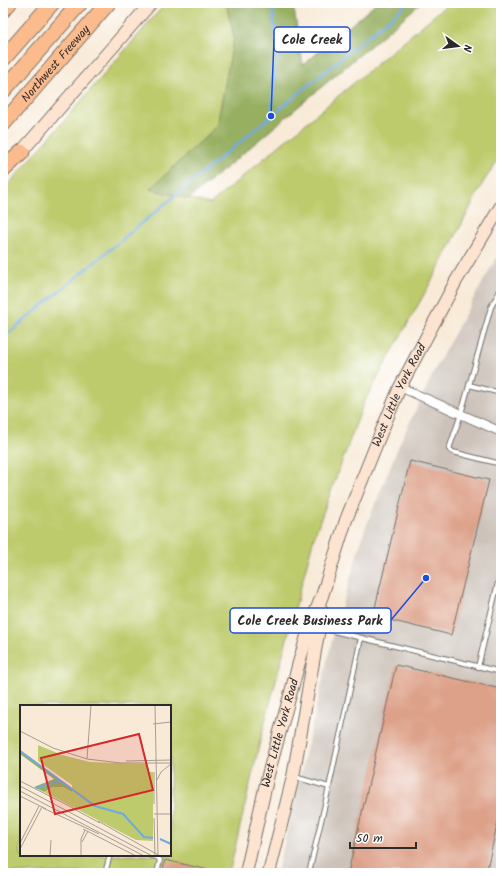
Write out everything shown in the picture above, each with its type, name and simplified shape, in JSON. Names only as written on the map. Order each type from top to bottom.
[{"type":"highway","points":[[3,10],[9,3]]},
{"type":"highway","points":[[3,59],[52,3]]},
{"type":"highway","points":[[3,91],[80,3]]},
{"type":"highway","name":"Northwest Freeway","points":[[3,124],[108,3]]},
{"type":"highway","points":[[3,172],[22,152]]},
{"type":"main road","points":[[22,152],[151,3]]},
{"type":"main road","name":"West Little York Road","points":[[246,873],[268,775],[298,666],[346,520],[400,387],[456,281],[501,206]]},
{"type":"main road","name":"West Little York Road","points":[[269,873],[293,777],[319,628],[322,596]]},
{"type":"street","points":[[400,387],[501,432]]},
{"type":"lane","points":[[501,289],[491,307],[462,414],[449,449],[453,452],[501,464]]},
{"type":"lane","points":[[470,385],[501,393]]},
{"type":"lane","points":[[478,667],[501,570]]},
{"type":"lane","points":[[319,628],[501,672]]},
{"type":"lane","points":[[309,873],[361,638]]},
{"type":"lane","points":[[293,777],[329,787]]},
{"type":"lane","points":[[105,873],[110,856]]},
{"type":"lane","points":[[153,856],[160,860],[157,873]]},
{"type":"shaded area","points":[[501,251],[501,873],[277,873],[335,628],[365,529],[399,445],[437,365]]},
{"type":"green space","points":[[166,3],[226,3],[234,37],[217,126],[151,189],[210,204],[449,3],[501,3],[501,155],[484,181],[442,262],[364,402],[314,537],[262,733],[229,873],[213,873],[166,861],[162,873],[3,873],[3,191]]},
{"type":"green space","points":[[226,3],[293,3],[303,65],[377,3],[421,3],[189,199],[150,189],[217,126],[234,37]]},
{"type":"building","points":[[410,461],[489,480],[451,635],[373,616]]},
{"type":"building","points":[[396,665],[501,689],[501,808],[486,873],[348,873]]},
{"type":"building","points":[[165,860],[209,870],[208,873],[162,873]]},
{"type":"waterway","points":[[271,116],[277,50],[272,3]]},
{"type":"waterway","points":[[3,338],[408,3]]},
{"type":"place","name":"Cole Creek","points":[[271,116]]},
{"type":"place","name":"Cole Creek Business Park","points":[[426,578]]}]
